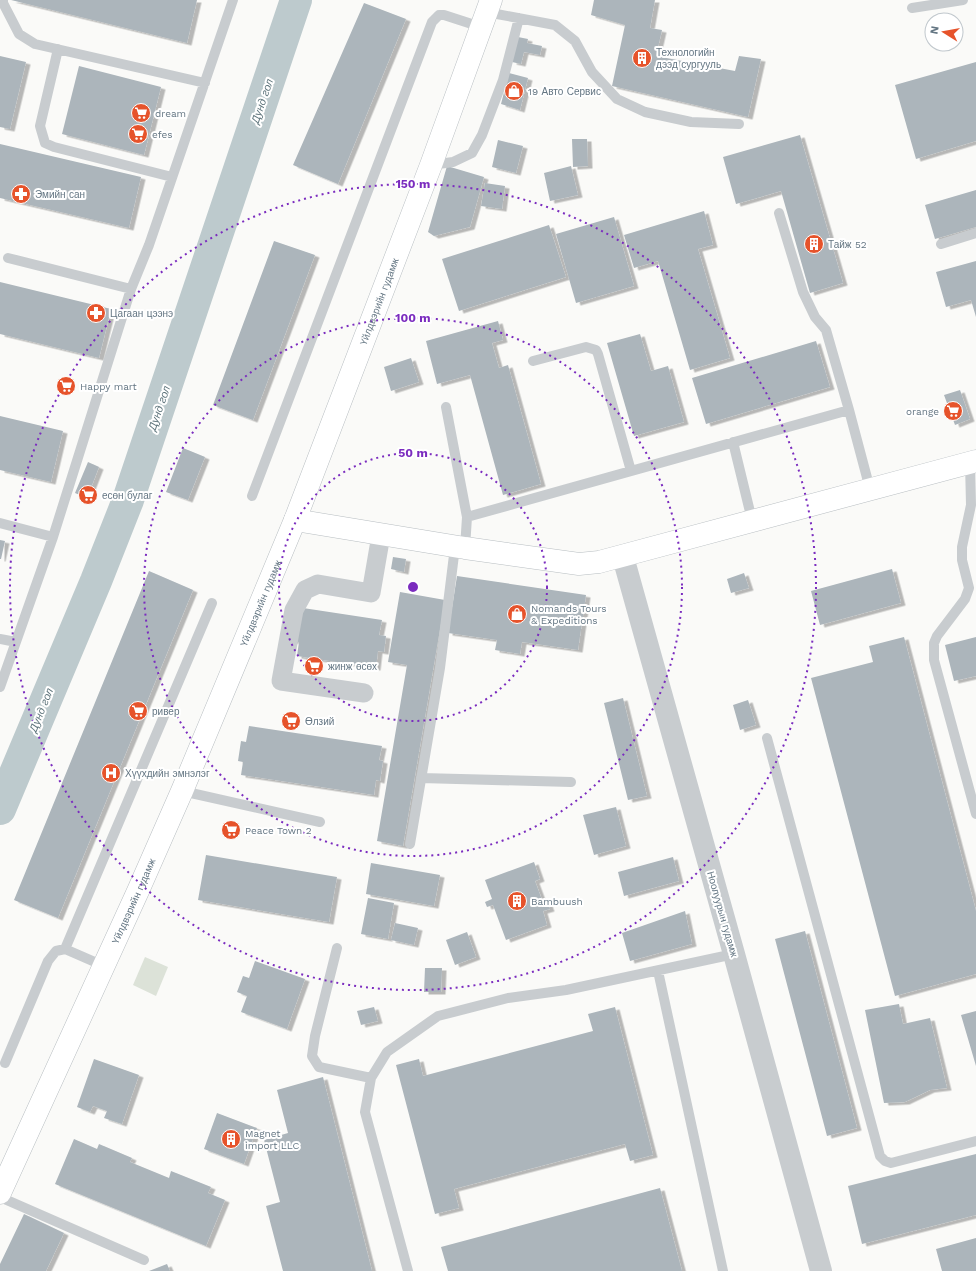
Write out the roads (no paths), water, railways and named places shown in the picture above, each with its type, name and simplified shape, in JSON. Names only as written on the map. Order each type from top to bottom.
[{"type":"main road","name":"Yйлдвэрийн гудамж","points":[[0,1194],[182,791],[295,520],[431,165],[486,13]]},
{"type":"main road","points":[[295,520],[460,548],[578,564],[600,562],[623,557],[752,520],[973,462]]},
{"type":"street","points":[[364,693],[281,681],[294,610],[305,590],[318,584],[371,593],[381,535]]},
{"type":"street","name":"Ноолуурын гудамж","points":[[623,557],[822,1271]]},
{"type":"lane","points":[[0,687],[53,537],[131,289],[149,245],[233,0]]},
{"type":"lane","points":[[912,8],[963,0]]},
{"type":"lane","points":[[2,2],[20,34],[36,44],[205,83]]},
{"type":"lane","points":[[252,496],[432,22],[439,15],[486,13],[555,25],[575,41],[592,72],[617,100],[645,112],[691,122],[739,124]]},
{"type":"lane","points":[[431,165],[453,162],[472,153],[482,135],[503,80],[518,18]]},
{"type":"lane","points":[[58,49],[40,126],[45,143],[54,147],[172,178]]},
{"type":"lane","points":[[779,213],[803,292],[815,317],[826,330],[870,489]]},
{"type":"lane","points":[[941,244],[976,233]]},
{"type":"lane","points":[[8,258],[131,289]]},
{"type":"lane","points":[[533,361],[586,347],[596,350],[631,471]]},
{"type":"lane","points":[[410,844],[460,548],[467,517],[446,407]]},
{"type":"lane","points":[[467,517],[849,410]]},
{"type":"lane","points":[[733,442],[752,520]]},
{"type":"lane","points":[[973,462],[971,504],[962,547],[962,560],[969,588],[965,599],[937,636],[934,643],[934,654],[936,668],[976,814]]},
{"type":"lane","points":[[0,523],[53,537]]},
{"type":"lane","points":[[65,949],[212,603]]},
{"type":"lane","points":[[0,639],[16,642]]},
{"type":"lane","points":[[767,738],[880,1156],[885,1161],[891,1163],[976,1141]]},
{"type":"lane","points":[[421,778],[571,782]]},
{"type":"lane","points":[[182,791],[320,822]]},
{"type":"lane","points":[[338,948],[315,1036],[312,1056],[318,1067],[371,1078]]},
{"type":"lane","points":[[5,1063],[48,961],[56,951],[65,949],[104,966]]},
{"type":"lane","points":[[408,1271],[365,1112],[371,1078],[387,1052],[438,1016],[508,998],[566,990],[734,954]]},
{"type":"lane","points":[[658,971],[723,1271]]},
{"type":"lane","points":[[0,1197],[144,1260]]},
{"type":"waterway","name":"Дунд гол","points":[[0,809],[96,581],[128,500],[296,0]]},
{"type":"place","name":"Технологийн дээд сургууль","points":[[642,58]]},
{"type":"place","name":"19 Авто Сервис","points":[[514,91]]},
{"type":"place","name":"dream","points":[[141,113]]},
{"type":"place","name":"efes","points":[[138,134]]},
{"type":"place","name":"Эмийн сан","points":[[21,194]]},
{"type":"place","name":"Тайж 52","points":[[814,244]]},
{"type":"place","name":"Цагаан цээнэ","points":[[96,313]]},
{"type":"place","name":"Happy mart","points":[[66,386]]},
{"type":"place","name":"orange","points":[[953,411]]},
{"type":"place","name":"есөн булаг","points":[[88,495]]},
{"type":"place","name":"Nomands Tours & Expeditions","points":[[517,614]]},
{"type":"place","name":"жинж өсөх","points":[[314,666]]},
{"type":"place","name":"ривер","points":[[138,711]]},
{"type":"place","name":"Өлзий","points":[[291,721]]},
{"type":"place","name":"Хүүхдийн эмнэлэг","points":[[111,773]]},
{"type":"place","name":"Peace Town 2","points":[[231,830]]},
{"type":"place","name":"Bambuush","points":[[517,901]]},
{"type":"place","name":"Magnet import LLC","points":[[231,1139]]}]
